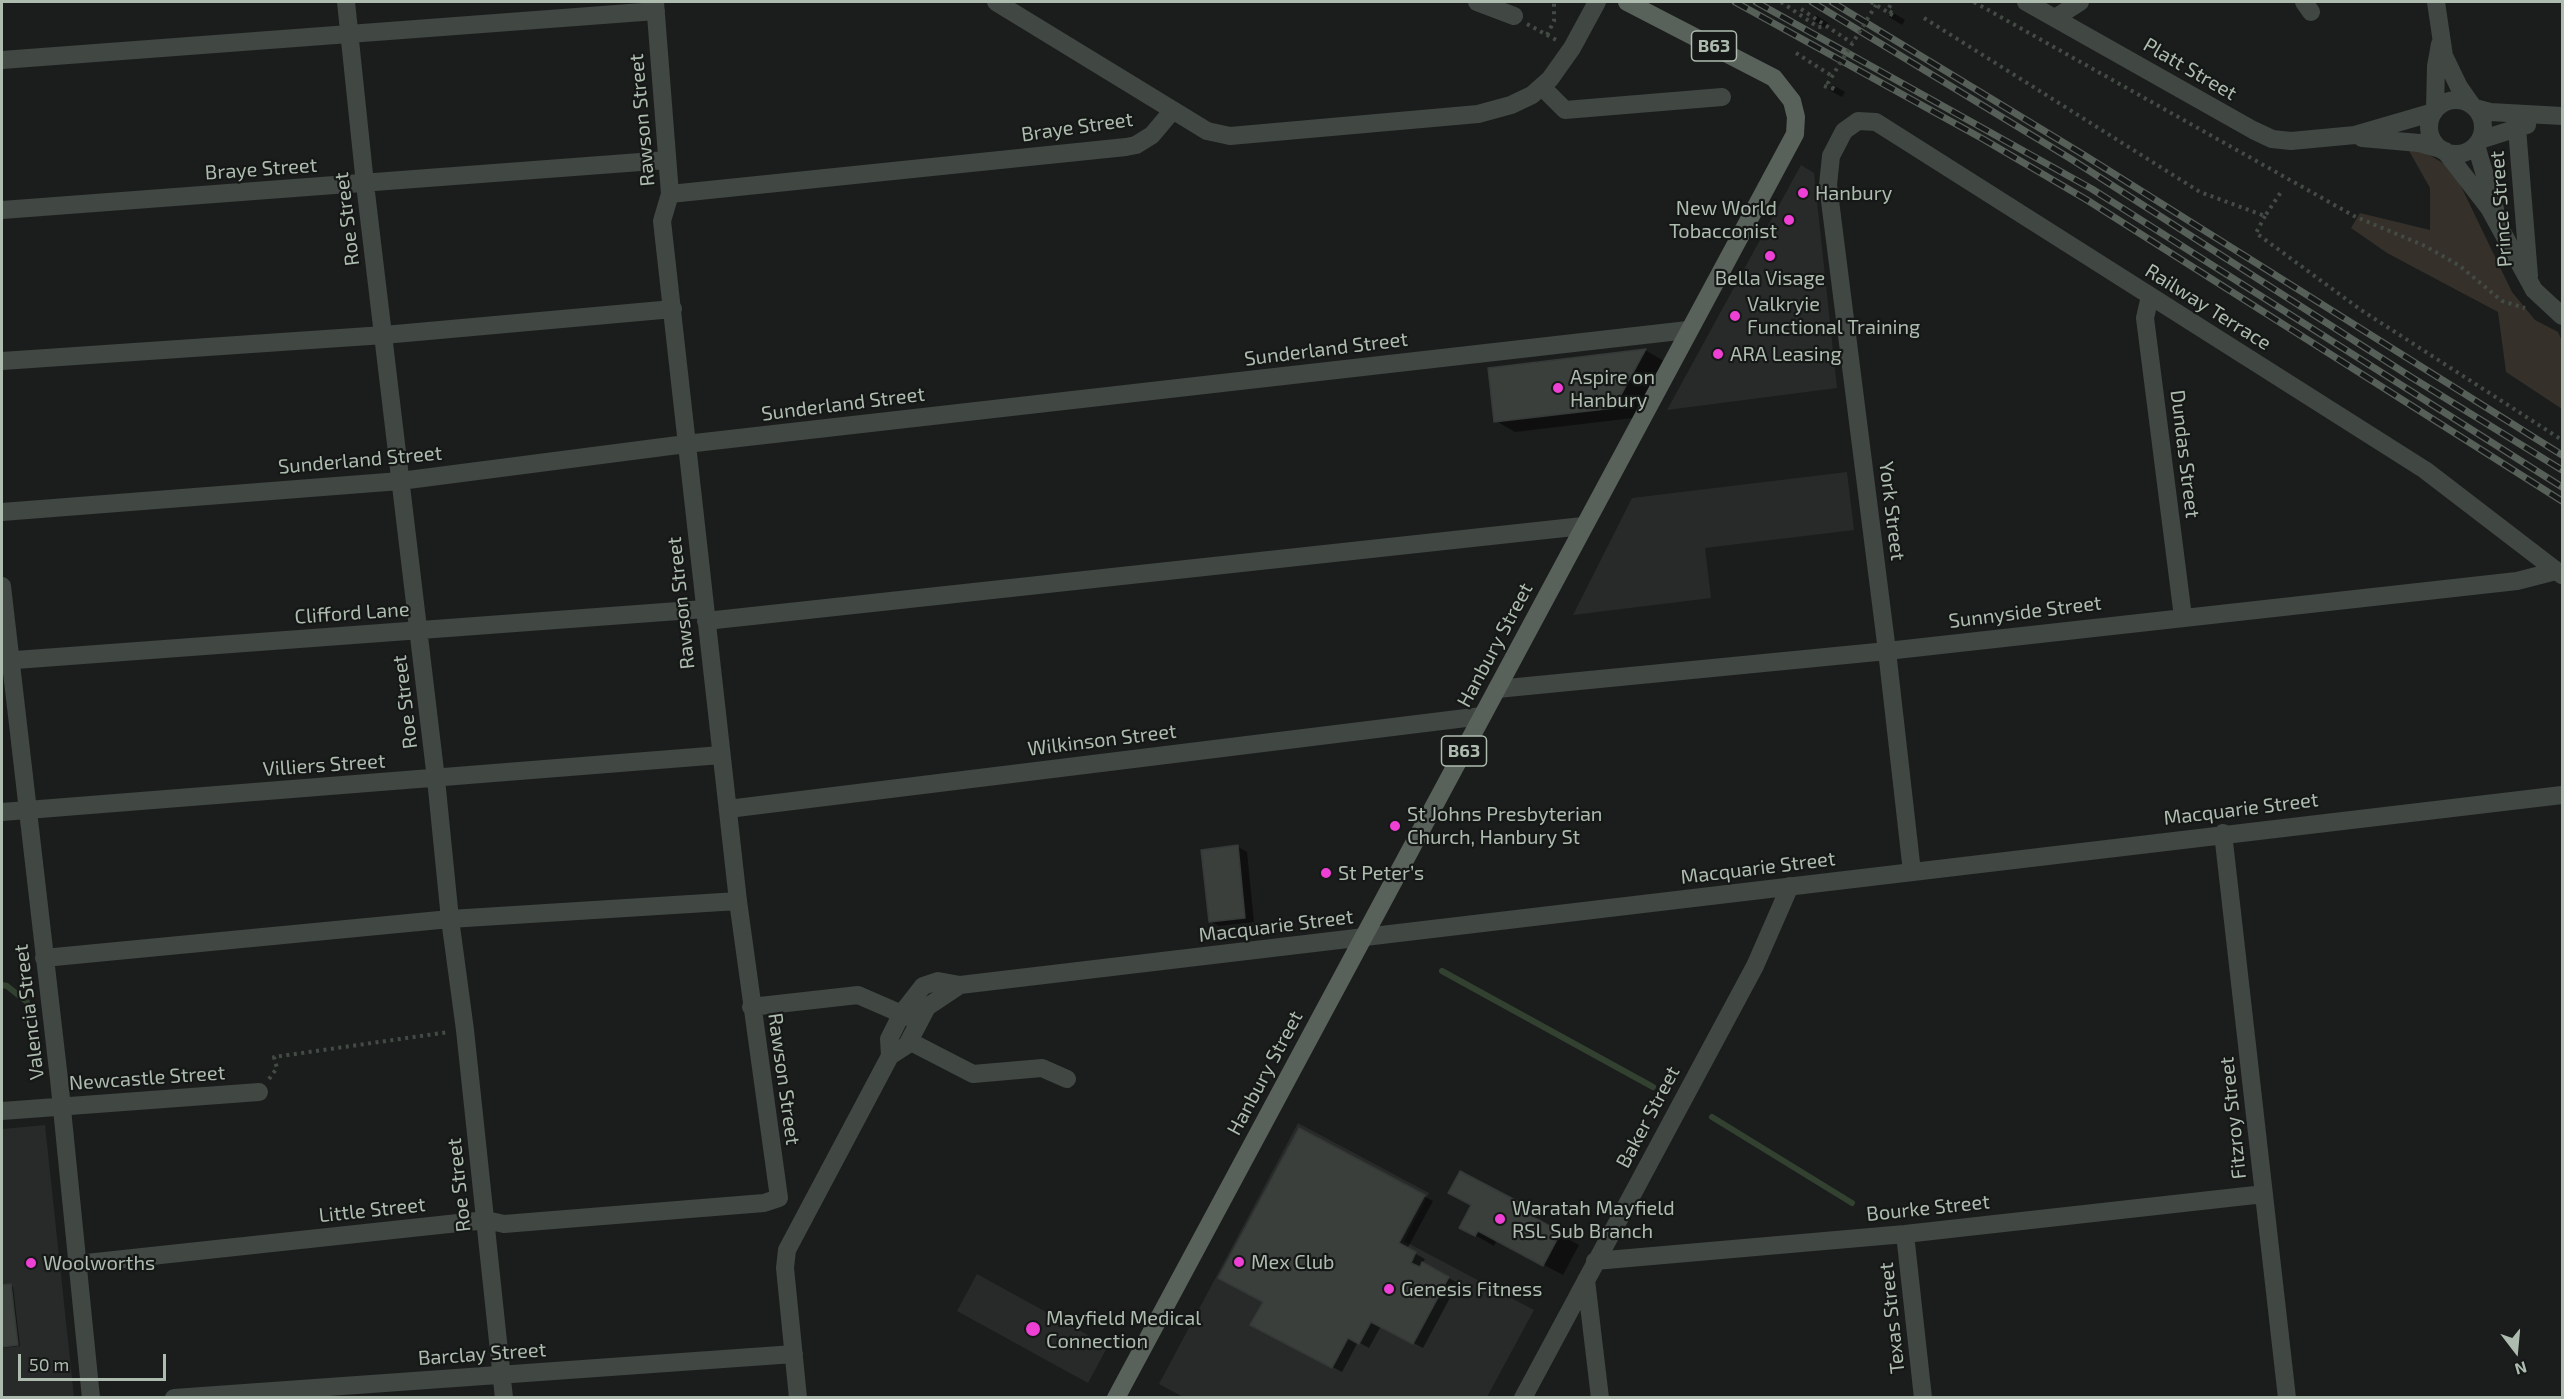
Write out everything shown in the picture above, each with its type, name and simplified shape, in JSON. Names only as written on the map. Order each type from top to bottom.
[{"type":"main road","name":"Hanbury Street","points":[[1116,1398],[1688,330],[1792,142],[1796,117],[1792,101],[1782,86],[1766,73],[1627,2]]},
{"type":"street","name":"Roe Street","points":[[346,2],[364,184],[384,335],[436,779],[450,920],[465,1030],[504,1398]]},
{"type":"street","points":[[996,2],[1207,131],[1230,136],[1478,114],[1511,105],[1542,87],[1555,72],[1572,48],[1597,2]]},
{"type":"street","points":[[1477,2],[1514,16]]},
{"type":"street","name":"Platt Street","points":[[2026,2],[2265,136],[2291,141],[2342,137],[2377,130],[2435,111]]},
{"type":"street","points":[[2055,18],[2080,2]]},
{"type":"street","points":[[2436,2],[2440,39],[2450,69],[2483,124],[2478,143]]},
{"type":"street","points":[[2,60],[655,6]]},
{"type":"street","name":"Rawson Street","points":[[655,6],[670,194],[662,221],[738,901],[779,1198]]},
{"type":"street","points":[[2435,111],[2436,66],[2440,39]]},
{"type":"street","points":[[1542,87],[1565,110],[1722,97]]},
{"type":"street","points":[[2454,100],[2490,112],[2562,117],[2517,128],[2478,143],[2462,153],[2443,150],[2430,135],[2429,123],[2435,111],[2442,104],[2454,100]]},
{"type":"street","name":"Braye Street","points":[[670,194],[1126,147],[1136,145],[1152,135],[1173,110]]},
{"type":"street","name":"Railway Terrace","points":[[1831,156],[1844,131],[1858,121],[1876,122],[2425,470],[2559,573]]},
{"type":"street","name":"Prince Street","points":[[2517,128],[2532,287]]},
{"type":"street","name":"Platt Street","points":[[2342,137],[2419,143],[2443,150]]},
{"type":"street","name":"Prince Street","points":[[2478,143],[2497,220]]},
{"type":"street","name":"Prince Street","points":[[2443,150],[2460,168],[2497,220],[2532,287],[2559,313]]},
{"type":"street","name":"York Street","points":[[1831,156],[1828,185],[1887,651],[1912,872]]},
{"type":"street","name":"Braye Street","points":[[2,210],[667,160]]},
{"type":"street","name":"Dundas Street","points":[[2150,296],[2145,318],[2183,617]]},
{"type":"street","points":[[2,361],[384,335],[673,309]]},
{"type":"street","name":"Sunderland Street","points":[[2,512],[400,481],[687,444],[1688,330]]},
{"type":"street","name":"Clifford Lane","points":[[6,661],[419,631],[705,615],[1583,526]]},
{"type":"street","name":"Sunnyside Street","points":[[1497,688],[1887,651],[2517,581],[2559,573]]},
{"type":"street","name":"Valencia Street","points":[[2,586],[6,661],[29,810],[91,1398]]},
{"type":"street","name":"Wilkinson Street","points":[[728,809],[1482,716]]},
{"type":"street","name":"Villiers Street","points":[[2,812],[721,755]]},
{"type":"street","name":"Macquarie Street","points":[[910,1017],[923,986],[938,981],[960,985],[2562,795]]},
{"type":"street","name":"Fitzroy Street","points":[[2223,834],[2287,1398]]},
{"type":"street","name":"Baker Street","points":[[1523,1398],[1755,966],[1790,886]]},
{"type":"street","points":[[44,958],[450,920],[738,901]]},
{"type":"street","points":[[751,1007],[858,995],[910,1017]]},
{"type":"street","points":[[798,1398],[785,1268],[787,1250],[890,1056],[907,1045],[910,1017]]},
{"type":"street","points":[[890,1056],[889,1039],[910,1017]]},
{"type":"street","points":[[909,1041],[973,1074],[1042,1068],[1067,1079]]},
{"type":"street","name":"Newcastle Street","points":[[2,1112],[259,1092]]},
{"type":"street","name":"Bourke Street","points":[[1595,1261],[1905,1234],[2264,1194]]},
{"type":"street","name":"Little Street","points":[[78,1263],[486,1220],[504,1224],[764,1203],[779,1198]]},
{"type":"street","name":"Texas Street","points":[[1905,1234],[1923,1398]]},
{"type":"street","points":[[1586,1280],[1600,1398]]},
{"type":"street","name":"Barclay Street","points":[[174,1398],[502,1376],[794,1353]]},
{"type":"path","points":[[1547,36],[1554,21],[1554,2]]},
{"type":"path","points":[[1871,2],[1894,16],[1888,10],[1892,2]]},
{"type":"path","points":[[1974,2],[2354,216],[2425,246],[2460,266],[2502,302],[2515,307],[2559,313]]},
{"type":"path","points":[[1783,3],[1818,27],[1828,27]]},
{"type":"path","points":[[1824,86],[1834,89],[1828,83],[1876,5]]},
{"type":"path","points":[[1801,9],[1852,43]]},
{"type":"path","points":[[1924,18],[2200,192],[2265,216]]},
{"type":"path","points":[[1796,53],[1832,76]]},
{"type":"path","points":[[2281,192],[2256,233],[2361,310],[2562,440]]},
{"type":"path","points":[[259,1092],[277,1068],[274,1057],[465,1030]]},
{"type":"shaded area","points":[[2408,149],[2426,153],[2446,165],[2458,180],[2512,292],[2535,320],[2558,332],[2562,341],[2562,409],[2506,372],[2498,312],[2387,253],[2351,228],[2360,213],[2430,230],[2430,188]]},
{"type":"shaded area","points":[[1801,165],[1814,173],[1837,388],[1667,410]]},
{"type":"shaded area","points":[[1847,472],[1854,530],[1705,548],[1711,598],[1573,615],[1632,498]]},
{"type":"shaded area","points":[[1298,1123],[1429,1193],[1404,1241],[1534,1310],[1487,1397],[1185,1398],[1159,1384]]},
{"type":"shaded area","name":"Woolworths","points":[[45,1125],[74,1397],[2,1398],[2,1129]]},
{"type":"shaded area","name":"Mayfield Medical Connection","points":[[977,1274],[1108,1346],[1088,1383],[957,1311]]},
{"type":"building","name":"Aspire on Hanbury","points":[[1646,349],[1614,408],[1494,422],[1488,368]]},
{"type":"building","points":[[1238,845],[1245,918],[1209,922],[1201,850]]},
{"type":"building","points":[[1299,1128],[1425,1195],[1399,1243],[1416,1252],[1411,1263],[1420,1267],[1422,1262],[1449,1277],[1413,1344],[1371,1322],[1359,1344],[1348,1338],[1332,1368],[1250,1325],[1263,1302],[1218,1278]]},
{"type":"building","name":"Waratah Mayfield RSL Sub Branch","points":[[1460,1171],[1521,1203],[1518,1209],[1561,1232],[1543,1266],[1478,1231],[1475,1236],[1459,1228],[1471,1205],[1448,1193]]},
{"type":"building","points":[[11,1284],[18,1345],[2,1347],[2,1285]]},
{"type":"waterway","points":[[1442,971],[1653,1087]]},
{"type":"waterway","points":[[2,985],[7,986],[27,1002]]},
{"type":"waterway","points":[[1712,1117],[1852,1203]]},
{"type":"railway","points":[[1735,2],[1983,139],[2087,200],[2562,501]]},
{"type":"railway","points":[[1756,2],[2092,189],[2562,487]]},
{"type":"railway","points":[[1812,2],[2071,159],[2411,377],[2562,470]]},
{"type":"railway","points":[[1832,2],[2084,155],[2562,455]]},
{"type":"place","name":"Hanbury","points":[[1803,193]]},
{"type":"place","name":"New World Tobacconist","points":[[1789,220]]},
{"type":"place","name":"Bella Visage","points":[[1770,256]]},
{"type":"place","name":"Valkryie Functional Training","points":[[1735,316]]},
{"type":"place","name":"ARA Leasing","points":[[1718,354]]},
{"type":"place","name":"Aspire on Hanbury","points":[[1558,388]]},
{"type":"place","name":"St Johns Presbyterian Church, Hanbury St","points":[[1395,826]]},
{"type":"place","name":"St Peter’s","points":[[1326,873]]},
{"type":"place","name":"Waratah Mayfield RSL Sub Branch","points":[[1500,1219]]},
{"type":"place","name":"Mex Club","points":[[1239,1262]]},
{"type":"place","name":"Woolworths","points":[[31,1263]]},
{"type":"place","name":"Genesis Fitness","points":[[1389,1289]]},
{"type":"place","name":"Mayfield Medical Connection","points":[[1033,1329]]}]
